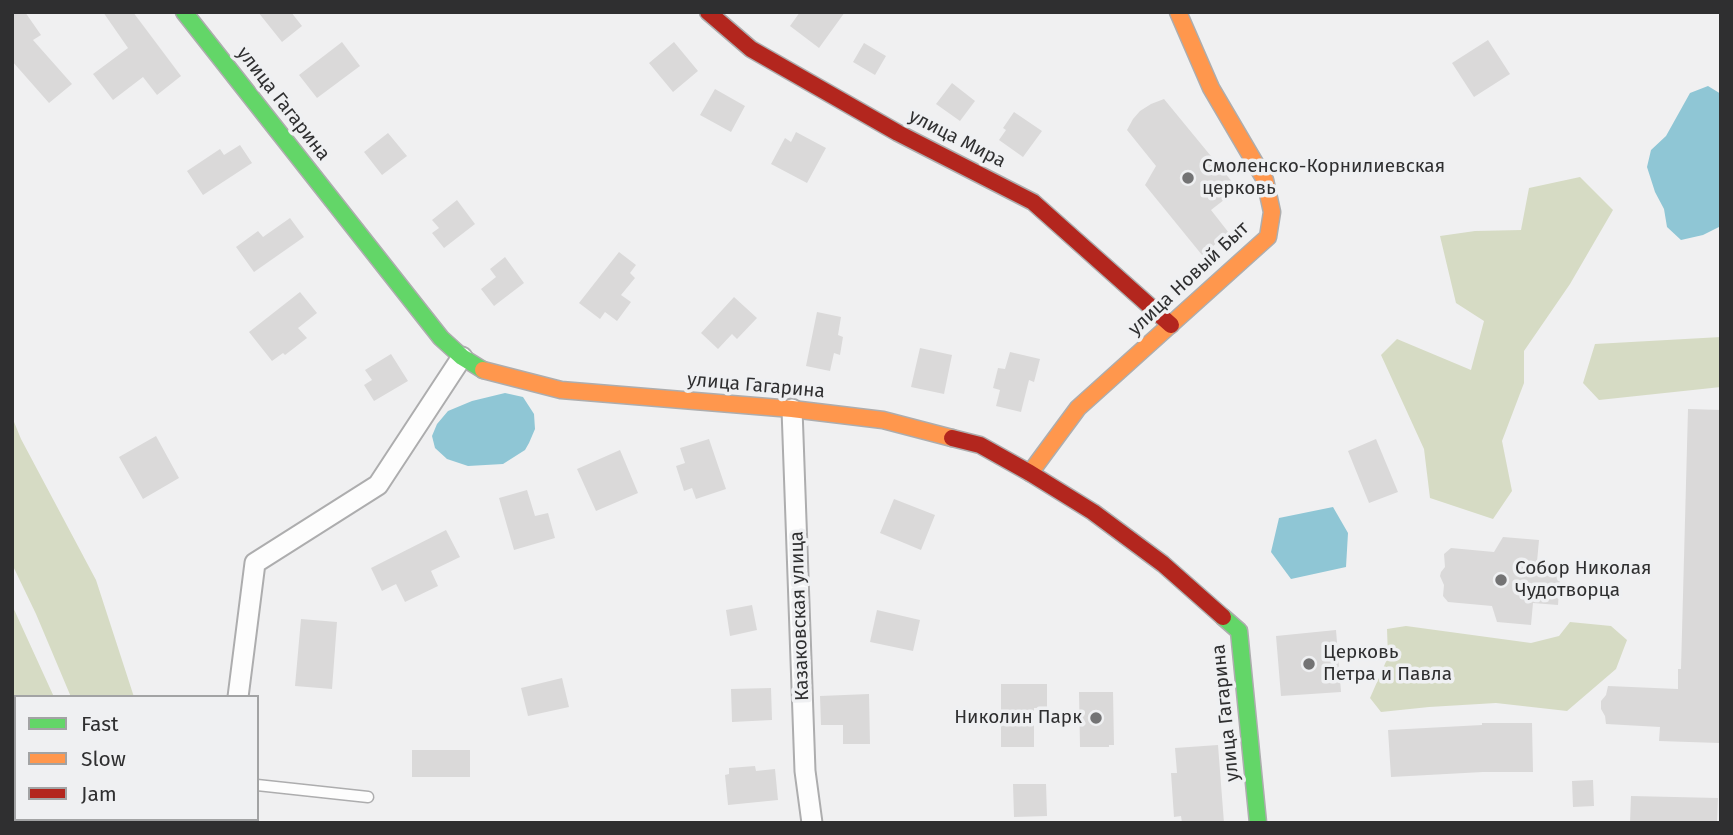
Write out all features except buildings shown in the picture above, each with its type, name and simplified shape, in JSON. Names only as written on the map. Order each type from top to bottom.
[{"type":"street","name":"улица Гагарина","points":[[184,12],[440,338],[462,357],[485,371],[561,390],[883,419],[980,445],[1093,512],[1163,564],[1239,631],[1258,823]]},
{"type":"street","name":"улица Мира","points":[[708,12],[751,49],[898,133],[1032,202],[1171,325]]},
{"type":"street","name":"улица Новый Быт","points":[[1030,473],[1079,408],[1268,237],[1272,212],[1265,180],[1212,88],[1178,12]]},
{"type":"street","points":[[238,695],[256,563],[378,485],[462,357]]},
{"type":"street","name":"Казаковская улица","points":[[793,409],[805,771],[812,823]]},
{"type":"lane","points":[[259,785],[368,797]]},
{"type":"green space","points":[[1580,177],[1613,210],[1570,284],[1524,351],[1524,383],[1502,441],[1512,491],[1493,519],[1430,498],[1424,449],[1381,355],[1397,339],[1471,370],[1484,321],[1456,303],[1440,236],[1475,231],[1521,230],[1529,188]]},
{"type":"green space","points":[[1721,337],[1721,387],[1599,400],[1583,383],[1595,344]]},
{"type":"green space","points":[[12,417],[96,580],[133,695],[70,695],[12,564]]},
{"type":"green space","points":[[12,605],[53,695],[14,695],[14,821],[102,823],[12,823]]},
{"type":"green space","points":[[1570,622],[1611,626],[1627,640],[1616,669],[1567,711],[1496,703],[1381,712],[1370,698],[1388,657],[1387,629],[1406,626],[1531,643],[1559,636]]},
{"type":"water","points":[[1708,86],[1721,94],[1721,226],[1703,235],[1681,240],[1667,227],[1664,209],[1647,167],[1651,150],[1666,136],[1690,93]]},
{"type":"water","points":[[505,393],[523,397],[534,414],[535,429],[525,450],[503,464],[468,466],[447,459],[435,448],[432,436],[437,424],[448,411],[472,401]]},
{"type":"water","points":[[1333,507],[1348,533],[1346,567],[1291,579],[1271,552],[1279,518]]},
{"type":"traffic: fast","points":[[184,12],[441,338],[462,357],[483,370]]},
{"type":"traffic: fast","points":[[1223,617],[1239,631],[1258,823]]},
{"type":"traffic: slow","points":[[1030,473],[1078,408],[1268,237],[1272,212],[1265,180],[1211,88],[1178,12]]},
{"type":"traffic: slow","points":[[483,370],[561,390],[792,409],[883,420],[952,438]]},
{"type":"traffic: jam","points":[[708,12],[751,49],[898,133],[1033,202],[1171,325]]},
{"type":"traffic: jam","points":[[952,438],[980,445],[1093,512],[1163,564],[1223,617]]},
{"type":"place","name":"Смоленско-Корнилиевская церковь","points":[[1188,178]]},
{"type":"place","name":"Собор Николая Чудотворца","points":[[1501,580]]},
{"type":"place","name":"Церковь Петра и Павла","points":[[1309,664]]},
{"type":"place","name":"Николин Парк","points":[[1096,718]]}]
